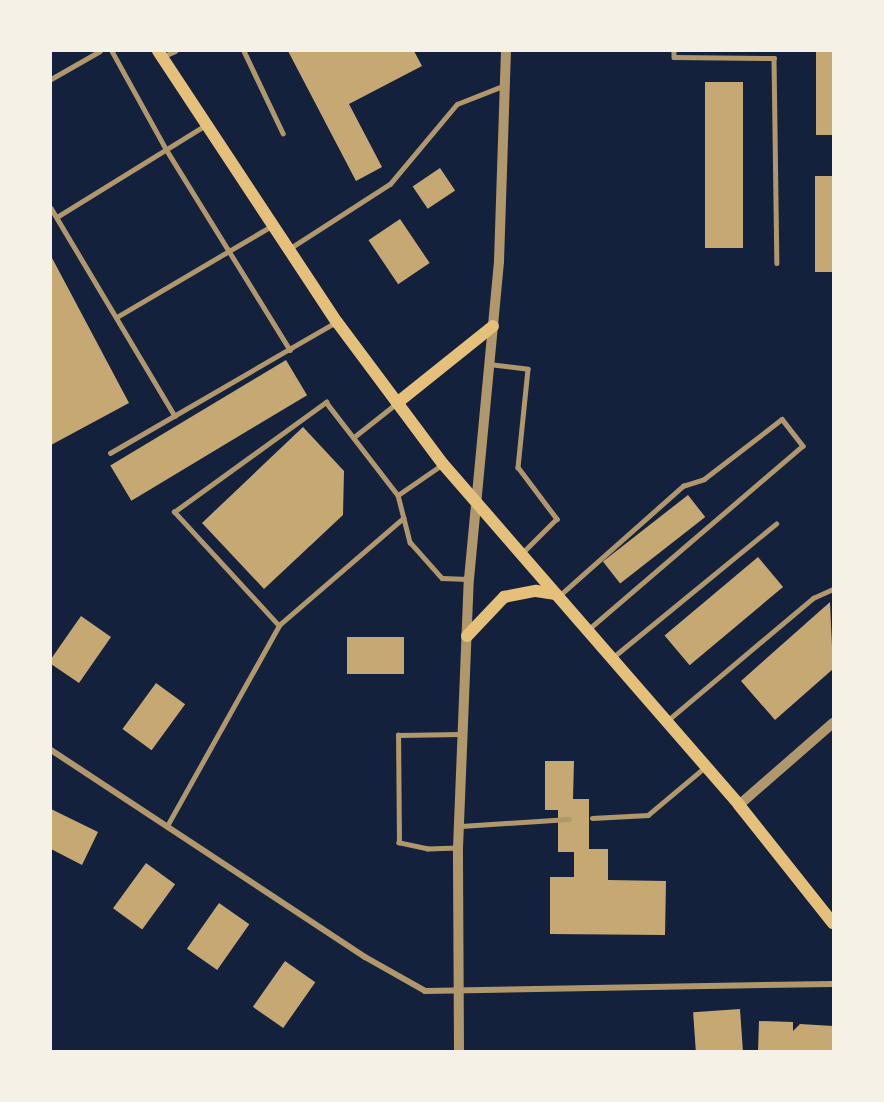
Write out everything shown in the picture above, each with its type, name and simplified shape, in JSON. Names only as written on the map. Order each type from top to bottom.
[{"type":"main road","points":[[160,54],[337,322],[443,464],[739,805],[833,923]]},
{"type":"main road","points":[[397,402],[494,326]]},
{"type":"main road","points":[[467,636],[504,597],[515,593],[557,595]]},
{"type":"street","points":[[459,1051],[458,848],[469,579],[494,326],[503,200],[506,51]]},
{"type":"street","points":[[739,805],[833,723]]},
{"type":"street","points":[[51,750],[401,978],[425,991],[833,984]]},
{"type":"lane","points":[[51,80],[100,51]]},
{"type":"lane","points":[[112,51],[166,149],[290,350]]},
{"type":"lane","points":[[160,54],[175,51]]},
{"type":"lane","points":[[244,51],[283,133]]},
{"type":"lane","points":[[674,51],[674,57],[774,58],[777,263]]},
{"type":"lane","points":[[288,250],[390,184],[457,104],[506,86]]},
{"type":"lane","points":[[57,217],[206,125]]},
{"type":"lane","points":[[51,208],[176,416]]},
{"type":"lane","points":[[117,317],[273,225]]},
{"type":"lane","points":[[110,453],[337,322]]},
{"type":"lane","points":[[489,364],[528,369],[518,467],[557,519],[522,555]]},
{"type":"lane","points":[[279,626],[174,512],[326,402],[398,495],[410,542],[442,578],[469,579]]},
{"type":"lane","points":[[354,437],[397,402]]},
{"type":"lane","points":[[557,595],[683,486],[704,479],[782,419],[803,446],[588,630]]},
{"type":"lane","points":[[398,495],[443,464]]},
{"type":"lane","points":[[167,826],[279,626],[404,518]]},
{"type":"lane","points":[[612,658],[776,524]]},
{"type":"lane","points":[[667,722],[813,598],[833,589]]},
{"type":"lane","points":[[458,848],[428,849],[399,843],[398,735],[464,734]]},
{"type":"lane","points":[[592,818],[648,815],[706,767]]},
{"type":"lane","points":[[459,826],[569,819]]},
{"type":"building","points":[[288,51],[414,51],[422,66],[349,104],[382,167],[356,181]]},
{"type":"building","points":[[816,51],[833,51],[833,135],[816,135]]},
{"type":"building","points":[[705,82],[743,82],[743,248],[705,248]]},
{"type":"building","points":[[440,168],[455,190],[428,209],[413,186]]},
{"type":"building","points":[[815,176],[833,176],[833,272],[815,272]]},
{"type":"building","points":[[400,219],[430,263],[398,284],[368,240]]},
{"type":"building","points":[[51,256],[129,403],[51,445]]},
{"type":"building","points":[[286,360],[307,395],[131,501],[110,466]]},
{"type":"building","points":[[303,427],[344,471],[343,515],[264,589],[202,523]]},
{"type":"building","points":[[688,495],[705,517],[620,584],[603,561]]},
{"type":"building","points":[[758,557],[783,587],[690,665],[665,635]]},
{"type":"building","points":[[830,602],[833,669],[775,720],[741,681]]},
{"type":"building","points":[[81,616],[111,637],[79,683],[51,664],[51,659]]},
{"type":"building","points":[[347,637],[404,637],[404,674],[347,674]]},
{"type":"building","points":[[156,683],[185,704],[152,750],[122,729]]},
{"type":"building","points":[[545,761],[574,761],[573,799],[589,799],[589,849],[608,849],[608,880],[666,881],[665,935],[550,934],[550,877],[574,877],[574,852],[558,852],[558,810],[545,810]]},
{"type":"building","points":[[51,809],[98,832],[82,865],[51,849]]},
{"type":"building","points":[[146,863],[175,884],[142,929],[113,908]]},
{"type":"building","points":[[219,903],[249,924],[217,970],[187,949]]},
{"type":"building","points":[[285,961],[315,982],[283,1028],[253,1007]]},
{"type":"building","points":[[740,1009],[743,1051],[696,1051],[693,1012]]},
{"type":"building","points":[[759,1021],[793,1022],[793,1031],[800,1024],[833,1026],[833,1051],[758,1051]]}]
